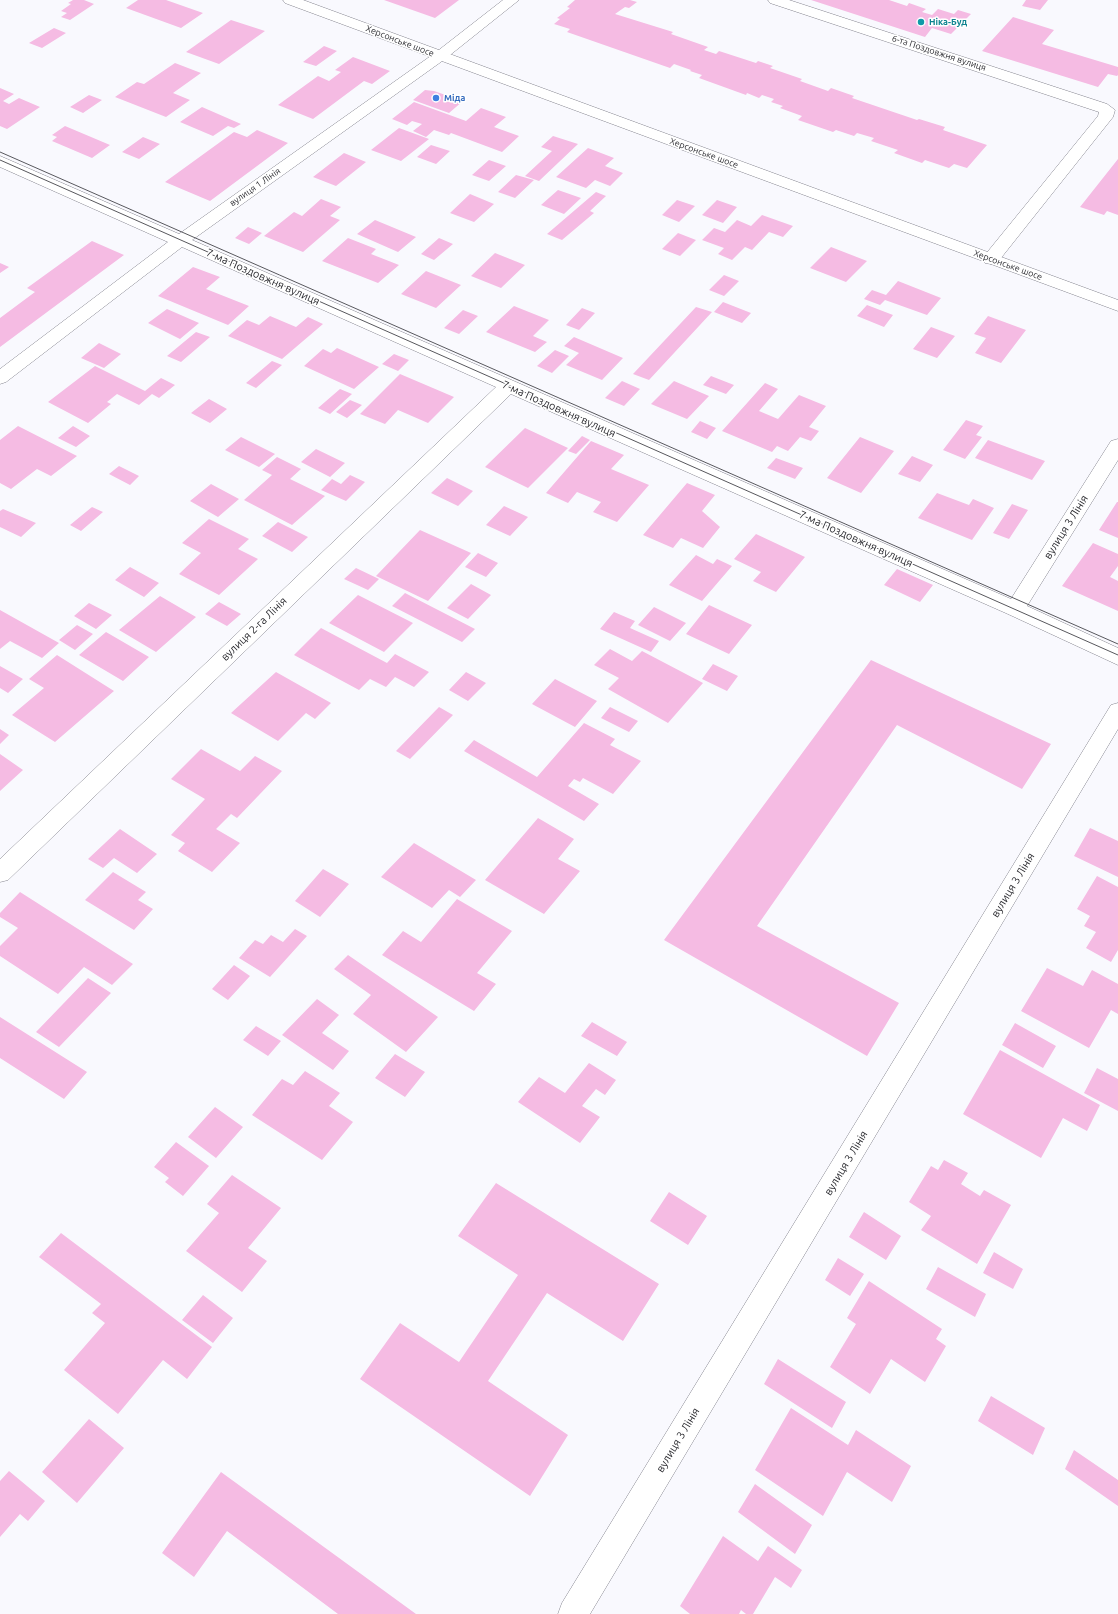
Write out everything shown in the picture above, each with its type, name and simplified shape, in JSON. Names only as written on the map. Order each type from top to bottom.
[{"type":"street","name":"Херсонське шосе","points":[[290,0],[1118,306]]},
{"type":"street","name":"вулиця 1 Лінія","points":[[0,378],[181,240],[440,56],[512,0]]},
{"type":"street","name":"6-та Поздовжня вулиця","points":[[775,0],[1102,107],[1107,110],[1105,117],[991,259]]},
{"type":"street","name":"7-ма Поздовжня вулиця","points":[[0,161],[1015,609],[1118,657]]},
{"type":"street","name":"вулиця 2-га Лінія","points":[[0,873],[508,386]]},
{"type":"street","name":"вулиця 3 Лінія","points":[[1015,609],[1118,445]]},
{"type":"street","name":"вулиця 3 Лінія","points":[[573,1614],[1118,711]]},
{"type":"building","points":[[73,0],[84,0],[94,4],[70,20],[61,17],[67,13],[61,11],[71,4],[68,3]]},
{"type":"building","points":[[138,0],[166,0],[203,13],[181,28],[126,8]]},
{"type":"building","points":[[384,0],[459,0],[435,18]]},
{"type":"building","points":[[575,0],[630,0],[637,2],[629,8],[625,7],[615,14],[673,32],[671,34],[708,47],[704,50],[716,54],[719,51],[756,63],[758,61],[773,66],[770,68],[802,79],[800,81],[828,91],[831,88],[854,96],[852,98],[917,120],[919,119],[945,127],[943,130],[987,145],[967,168],[954,164],[949,168],[925,160],[922,163],[894,153],[898,150],[871,141],[874,138],[857,133],[854,136],[836,130],[833,132],[798,120],[802,116],[780,108],[783,106],[771,102],[774,99],[762,95],[759,98],[747,93],[746,95],[699,78],[702,75],[674,64],[670,68],[567,32],[570,29],[554,24],[560,19],[557,18],[570,8],[567,7]]},
{"type":"building","name":"Ніка-Буд","points":[[811,0],[889,0],[907,6],[909,3],[926,9],[922,12],[932,15],[938,9],[954,14],[958,10],[971,14],[951,34],[932,28],[925,37]]},
{"type":"building","points":[[1026,0],[1048,0],[1040,10],[1022,6]]},
{"type":"building","points":[[1013,17],[1054,30],[1042,44],[1118,67],[1118,75],[1108,74],[1098,87],[982,51]]},
{"type":"building","points":[[231,20],[265,31],[219,64],[186,52]]},
{"type":"building","points":[[54,28],[66,33],[42,48],[29,43]]},
{"type":"building","points":[[324,46],[337,51],[316,66],[303,62]]},
{"type":"building","points":[[353,57],[390,71],[372,84],[364,81],[313,119],[278,105],[318,76],[329,81],[341,72],[335,70]]},
{"type":"building","points":[[175,63],[201,73],[173,93],[190,100],[166,117],[115,97],[137,82],[144,84]]},
{"type":"building","points":[[0,88],[14,94],[3,101],[9,104],[19,98],[40,107],[7,129],[0,126]]},
{"type":"building","points":[[425,90],[434,91],[463,101],[449,113],[413,100]]},
{"type":"building","points":[[89,95],[102,100],[83,113],[70,107]]},
{"type":"building","points":[[414,102],[466,121],[481,108],[506,117],[494,127],[519,136],[502,152],[451,133],[449,135],[434,130],[426,137],[413,131],[422,124],[412,121],[407,125],[392,119]]},
{"type":"building","points":[[202,107],[241,124],[234,128],[228,126],[213,136],[180,122]]},
{"type":"building","points":[[65,126],[110,145],[92,158],[52,141],[57,137],[52,135]]},
{"type":"building","points":[[399,128],[429,139],[401,161],[371,150]]},
{"type":"building","points":[[257,130],[288,143],[210,201],[165,182],[234,132],[247,137]]},
{"type":"building","points":[[553,136],[578,144],[539,181],[525,176],[552,151],[541,147]]},
{"type":"building","points":[[143,137],[160,144],[139,159],[122,152]]},
{"type":"building","points":[[431,145],[450,151],[436,164],[417,157]]},
{"type":"building","points":[[588,148],[614,158],[605,166],[623,173],[610,186],[595,180],[586,188],[556,177]]},
{"type":"building","points":[[344,153],[366,162],[336,186],[313,177]]},
{"type":"building","points":[[1118,159],[1118,215],[1107,211],[1104,215],[1080,207]]},
{"type":"building","points":[[489,160],[506,166],[489,181],[472,175]]},
{"type":"building","points":[[516,175],[534,180],[515,198],[498,192]]},
{"type":"building","points":[[558,190],[581,198],[564,214],[541,205]]},
{"type":"building","points":[[596,192],[606,196],[590,211],[594,213],[562,240],[547,234]]},
{"type":"building","points":[[470,194],[494,204],[474,222],[450,213]]},
{"type":"building","points":[[321,199],[341,207],[330,216],[340,220],[303,252],[264,236],[294,212],[302,216]]},
{"type":"building","points":[[677,200],[695,206],[679,222],[662,215]]},
{"type":"building","points":[[717,200],[737,207],[723,223],[702,215]]},
{"type":"building","points":[[762,215],[793,226],[783,237],[769,232],[752,250],[745,247],[732,260],[718,254],[724,248],[702,240],[714,228],[725,232],[737,220],[751,226]]},
{"type":"building","points":[[375,220],[416,237],[398,252],[357,234]]},
{"type":"building","points":[[248,227],[262,233],[249,244],[235,238]]},
{"type":"building","points":[[678,233],[696,240],[680,256],[662,249]]},
{"type":"building","points":[[348,238],[376,249],[371,254],[399,265],[378,283],[322,261]]},
{"type":"building","points":[[439,238],[453,244],[434,260],[421,254]]},
{"type":"building","points":[[92,241],[124,255],[0,347],[0,318],[35,292],[27,288]]},
{"type":"building","points":[[831,247],[867,261],[846,282],[810,268]]},
{"type":"building","points":[[495,253],[525,265],[501,288],[471,276]]},
{"type":"building","points":[[0,263],[9,267],[0,273]]},
{"type":"building","points":[[193,267],[220,277],[206,289],[249,306],[228,325],[158,296]]},
{"type":"building","points":[[426,271],[461,285],[436,308],[401,294]]},
{"type":"building","points":[[724,275],[739,281],[724,296],[709,290]]},
{"type":"building","points":[[898,281],[941,298],[927,315],[885,300],[880,305],[864,299],[872,290],[886,295]]},
{"type":"building","points":[[723,302],[751,313],[742,323],[714,312]]},
{"type":"building","points":[[867,305],[893,315],[884,327],[857,316]]},
{"type":"building","points":[[514,306],[549,320],[533,336],[547,342],[535,352],[486,332]]},
{"type":"building","points":[[696,307],[712,312],[649,380],[633,374]]},
{"type":"building","points":[[582,308],[595,313],[579,330],[566,325]]},
{"type":"building","points":[[167,309],[199,323],[180,339],[148,323]]},
{"type":"building","points":[[463,310],[478,316],[459,334],[444,328]]},
{"type":"building","points":[[270,316],[296,327],[308,317],[323,324],[282,359],[228,336],[247,320],[259,325]]},
{"type":"building","points":[[988,316],[1026,330],[1001,363],[975,353],[986,338],[974,334]]},
{"type":"building","points":[[931,327],[955,336],[937,358],[913,349]]},
{"type":"building","points":[[196,332],[210,337],[181,362],[167,356]]},
{"type":"building","points":[[574,337],[623,358],[602,380],[566,365],[579,353],[564,346]]},
{"type":"building","points":[[99,343],[121,354],[104,368],[81,358]]},
{"type":"building","points":[[337,348],[379,367],[354,389],[304,366],[323,349],[331,353]]},
{"type":"building","points":[[555,350],[569,356],[552,373],[537,366]]},
{"type":"building","points":[[394,354],[409,360],[398,371],[382,364]]},
{"type":"building","points":[[272,361],[282,365],[256,388],[246,383]]},
{"type":"building","points":[[95,366],[145,391],[161,378],[175,385],[159,398],[152,394],[139,405],[117,394],[107,402],[111,404],[88,423],[48,402]]},
{"type":"building","points":[[400,374],[454,397],[428,423],[398,410],[385,424],[360,414]]},
{"type":"building","points":[[711,376],[734,385],[726,394],[703,385]]},
{"type":"building","points":[[622,381],[640,389],[624,406],[605,398]]},
{"type":"building","points":[[674,381],[709,396],[687,419],[651,404]]},
{"type":"building","points":[[765,383],[778,389],[759,411],[778,419],[799,395],[826,406],[809,427],[819,431],[811,441],[800,437],[788,451],[777,446],[772,452],[722,431]]},
{"type":"building","points":[[340,389],[352,394],[330,414],[318,408]]},
{"type":"building","points":[[209,399],[227,409],[210,423],[191,413]]},
{"type":"building","points":[[350,400],[362,405],[347,418],[336,412]]},
{"type":"building","points":[[966,420],[983,426],[976,435],[982,437],[965,459],[943,450]]},
{"type":"building","points":[[700,421],[716,428],[707,439],[691,432]]},
{"type":"building","points":[[18,426],[77,456],[51,476],[37,469],[11,489],[0,483],[0,440]]},
{"type":"building","points":[[73,426],[90,436],[76,447],[58,438]]},
{"type":"building","points":[[525,428],[568,448],[528,488],[485,467]]},
{"type":"building","points":[[582,436],[590,440],[576,454],[568,451]]},
{"type":"building","points":[[241,437],[275,454],[259,467],[225,450]]},
{"type":"building","points":[[860,437],[894,451],[861,493],[827,478]]},
{"type":"building","points":[[988,440],[1045,461],[1032,480],[975,458]]},
{"type":"building","points":[[591,441],[624,455],[611,469],[649,485],[617,522],[593,512],[601,502],[577,492],[568,503],[546,493]]},
{"type":"building","points":[[316,449],[345,463],[330,477],[301,462]]},
{"type":"building","points":[[912,456],[933,465],[920,482],[898,474]]},
{"type":"building","points":[[277,457],[301,469],[290,479],[325,496],[292,525],[244,500],[272,475],[262,470]]},
{"type":"building","points":[[776,458],[803,468],[795,479],[767,468]]},
{"type":"building","points":[[119,466],[139,476],[130,485],[109,474]]},
{"type":"building","points":[[350,475],[365,482],[346,501],[321,490],[332,479],[341,484]]},
{"type":"building","points":[[447,478],[473,491],[458,506],[431,493]]},
{"type":"building","points":[[687,483],[715,495],[702,511],[720,527],[703,548],[681,538],[673,548],[643,535]]},
{"type":"building","points":[[211,484],[239,499],[218,517],[190,501]]},
{"type":"building","points":[[937,493],[969,505],[973,499],[994,508],[972,540],[918,518]]},
{"type":"building","points":[[1118,502],[1118,538],[1099,530]]},
{"type":"building","points":[[1012,504],[1028,510],[1009,539],[993,533]]},
{"type":"building","points":[[504,506],[528,517],[510,536],[486,525]]},
{"type":"building","points":[[92,507],[103,512],[81,531],[70,525]]},
{"type":"building","points":[[3,509],[36,523],[21,537],[0,527],[0,511]]},
{"type":"building","points":[[209,519],[249,539],[238,549],[258,559],[219,595],[179,574],[201,553],[182,543]]},
{"type":"building","points":[[278,522],[308,537],[292,552],[262,536]]},
{"type":"building","points":[[420,530],[471,553],[428,601],[376,576]]},
{"type":"building","points":[[756,534],[805,557],[776,592],[753,581],[761,572],[734,559]]},
{"type":"building","points":[[1093,543],[1118,554],[1118,566],[1110,577],[1118,581],[1118,611],[1062,586]]},
{"type":"building","points":[[478,553],[498,563],[486,577],[465,567]]},
{"type":"building","points":[[696,555],[713,564],[717,559],[732,566],[702,601],[669,585]]},
{"type":"building","points":[[130,567],[159,583],[144,597],[115,580]]},
{"type":"building","points":[[356,568],[379,579],[368,590],[344,579]]},
{"type":"building","points":[[897,569],[933,585],[920,602],[884,585]]},
{"type":"building","points":[[471,584],[491,595],[468,619],[447,608]]},
{"type":"building","points":[[405,593],[475,629],[462,642],[392,606]]},
{"type":"building","points":[[358,595],[413,623],[384,652],[329,623]]},
{"type":"building","points":[[160,596],[196,617],[156,652],[119,630]]},
{"type":"building","points":[[219,602],[241,614],[227,626],[205,614]]},
{"type":"building","points":[[89,603],[112,615],[96,629],[74,616]]},
{"type":"building","points":[[709,605],[752,625],[729,654],[686,634]]},
{"type":"building","points":[[654,607],[686,623],[670,641],[638,625]]},
{"type":"building","points":[[0,610],[59,643],[42,658],[10,641],[0,649]]},
{"type":"building","points":[[614,612],[635,621],[630,628],[659,641],[651,652],[600,629]]},
{"type":"building","points":[[77,625],[93,634],[75,650],[59,640]]},
{"type":"building","points":[[321,628],[387,663],[395,654],[429,672],[414,687],[395,677],[386,687],[370,679],[359,690],[294,655]]},
{"type":"building","points":[[106,632],[149,657],[123,681],[79,655]]},
{"type":"building","points":[[610,649],[632,661],[642,651],[703,683],[668,723],[608,689],[619,678],[594,665]]},
{"type":"building","points":[[57,655],[114,691],[55,742],[12,715],[44,688],[29,679]]},
{"type":"building","points":[[871,660],[1051,744],[1022,789],[897,725],[757,926],[899,1003],[867,1056],[664,940]]},
{"type":"building","points":[[713,664],[738,676],[727,691],[702,679]]},
{"type":"building","points":[[0,666],[23,679],[8,693],[0,688]]},
{"type":"building","points":[[276,672],[331,703],[315,719],[306,713],[278,741],[231,713]]},
{"type":"building","points":[[466,672],[486,683],[468,701],[449,690]]},
{"type":"building","points":[[555,679],[597,701],[575,727],[532,704]]},
{"type":"building","points":[[439,707],[453,715],[410,759],[396,751]]},
{"type":"building","points":[[610,707],[638,721],[629,732],[601,718]]},
{"type":"building","points":[[584,723],[615,739],[610,745],[641,761],[613,794],[583,778],[580,782],[574,779],[568,786],[599,804],[584,821],[464,751],[474,740],[537,777]]},
{"type":"building","points":[[0,729],[9,735],[0,744]]},
{"type":"building","points":[[201,749],[240,771],[255,756],[282,771],[237,818],[231,814],[216,829],[240,843],[212,872],[178,851],[185,843],[171,835],[205,799],[171,779]]},
{"type":"building","points":[[0,754],[23,770],[0,791]]},
{"type":"building","points":[[538,818],[574,839],[558,859],[580,871],[544,914],[485,880]]},
{"type":"building","points":[[1090,828],[1118,841],[1118,877],[1074,856]]},
{"type":"building","points":[[120,829],[157,854],[137,873],[114,858],[103,868],[88,859]]},
{"type":"building","points":[[414,843],[476,880],[460,897],[449,890],[432,908],[381,877]]},
{"type":"building","points":[[323,869],[349,884],[320,917],[295,901]]},
{"type":"building","points":[[113,872],[146,892],[138,900],[153,909],[134,930],[85,900]]},
{"type":"building","points":[[1097,876],[1118,887],[1118,950],[1111,962],[1086,948],[1096,932],[1084,926],[1090,916],[1077,909]]},
{"type":"building","points":[[20,892],[133,964],[112,985],[84,967],[58,994],[0,956],[0,946],[18,928],[0,917],[0,913]]},
{"type":"building","points":[[457,899],[512,931],[477,973],[496,984],[474,1011],[382,955],[403,931],[421,942]]},
{"type":"building","points":[[295,929],[307,936],[270,977],[239,958],[255,940],[263,944],[271,935],[283,942]]},
{"type":"building","points":[[348,955],[438,1017],[406,1052],[353,1014],[371,995],[334,969]]},
{"type":"building","points":[[234,965],[250,976],[228,1000],[212,989]]},
{"type":"building","points":[[1047,968],[1083,986],[1092,970],[1118,984],[1118,1014],[1111,1010],[1089,1048],[1021,1011]]},
{"type":"building","points":[[88,978],[111,993],[59,1047],[36,1032]]},
{"type":"building","points":[[317,999],[339,1015],[322,1033],[349,1051],[333,1070],[282,1035]]},
{"type":"building","points":[[0,1017],[87,1072],[64,1099],[0,1058]]},
{"type":"building","points":[[592,1022],[627,1042],[617,1056],[581,1036]]},
{"type":"building","points":[[1015,1023],[1056,1046],[1043,1068],[1002,1045]]},
{"type":"building","points":[[256,1026],[281,1041],[268,1056],[243,1040]]},
{"type":"building","points":[[1000,1050],[1100,1105],[1087,1131],[1063,1118],[1041,1158],[963,1114]]},
{"type":"building","points":[[395,1054],[425,1072],[405,1097],[375,1078]]},
{"type":"building","points":[[589,1063],[616,1080],[605,1095],[596,1089],[582,1106],[600,1117],[580,1143],[518,1102],[539,1077],[565,1093]]},
{"type":"building","points":[[1097,1068],[1118,1079],[1118,1111],[1084,1093]]},
{"type":"building","points":[[305,1071],[340,1093],[329,1106],[353,1122],[322,1160],[252,1115],[282,1079],[293,1085]]},
{"type":"building","points":[[215,1107],[243,1127],[216,1158],[188,1137]]},
{"type":"building","points":[[176,1142],[209,1166],[183,1196],[165,1182],[169,1178],[154,1167]]},
{"type":"building","points":[[944,1160],[968,1173],[961,1184],[980,1196],[984,1190],[1011,1205],[977,1264],[921,1230],[931,1216],[909,1202],[931,1166],[938,1170]]},
{"type":"building","points":[[232,1175],[281,1208],[248,1248],[267,1261],[242,1292],[186,1251],[219,1213],[207,1204]]},
{"type":"building","points":[[496,1183],[659,1284],[623,1341],[547,1293],[488,1381],[568,1435],[530,1496],[360,1379],[400,1323],[459,1362],[518,1275],[458,1236]]},
{"type":"building","points":[[669,1192],[707,1216],[688,1245],[650,1221]]},
{"type":"building","points":[[864,1212],[901,1236],[886,1260],[849,1237]]},
{"type":"building","points":[[61,1233],[212,1347],[187,1379],[163,1360],[118,1414],[64,1370],[105,1323],[92,1313],[101,1304],[39,1257]]},
{"type":"building","points":[[994,1252],[1023,1269],[1013,1289],[983,1273]]},
{"type":"building","points":[[838,1258],[864,1274],[850,1296],[825,1280]]},
{"type":"building","points":[[938,1267],[986,1294],[975,1317],[926,1289]]},
{"type":"building","points":[[869,1281],[942,1329],[936,1339],[946,1346],[925,1382],[891,1359],[870,1394],[830,1367],[856,1324],[847,1318]]},
{"type":"building","points":[[203,1295],[233,1318],[213,1343],[182,1320]]},
{"type":"building","points":[[778,1359],[846,1402],[832,1428],[764,1384]]},
{"type":"building","points":[[991,1396],[1045,1428],[1033,1455],[978,1421]]},
{"type":"building","points":[[791,1408],[848,1445],[856,1430],[911,1466],[892,1502],[847,1472],[823,1516],[755,1470]]},
{"type":"building","points":[[89,1419],[124,1448],[77,1503],[42,1472]]},
{"type":"building","points":[[1074,1450],[1118,1480],[1118,1506],[1065,1469]]},
{"type":"building","points":[[9,1471],[45,1501],[28,1521],[20,1514],[0,1537],[0,1481]]},
{"type":"building","points":[[221,1472],[416,1614],[338,1614],[227,1531],[194,1577],[162,1553]]},
{"type":"building","points":[[755,1484],[812,1525],[795,1554],[738,1512]]},
{"type":"building","points":[[723,1536],[758,1561],[768,1546],[802,1570],[791,1588],[775,1577],[753,1614],[746,1614],[741,1610],[739,1614],[690,1614],[680,1606]]},
{"type":"tram line","points":[[0,152],[1118,644]]},
{"type":"tram line","points":[[0,160],[1118,655]]},
{"type":"place","name":"Ніка-Буд","points":[[921,22]]},
{"type":"place","name":"Міда","points":[[436,98]]}]
